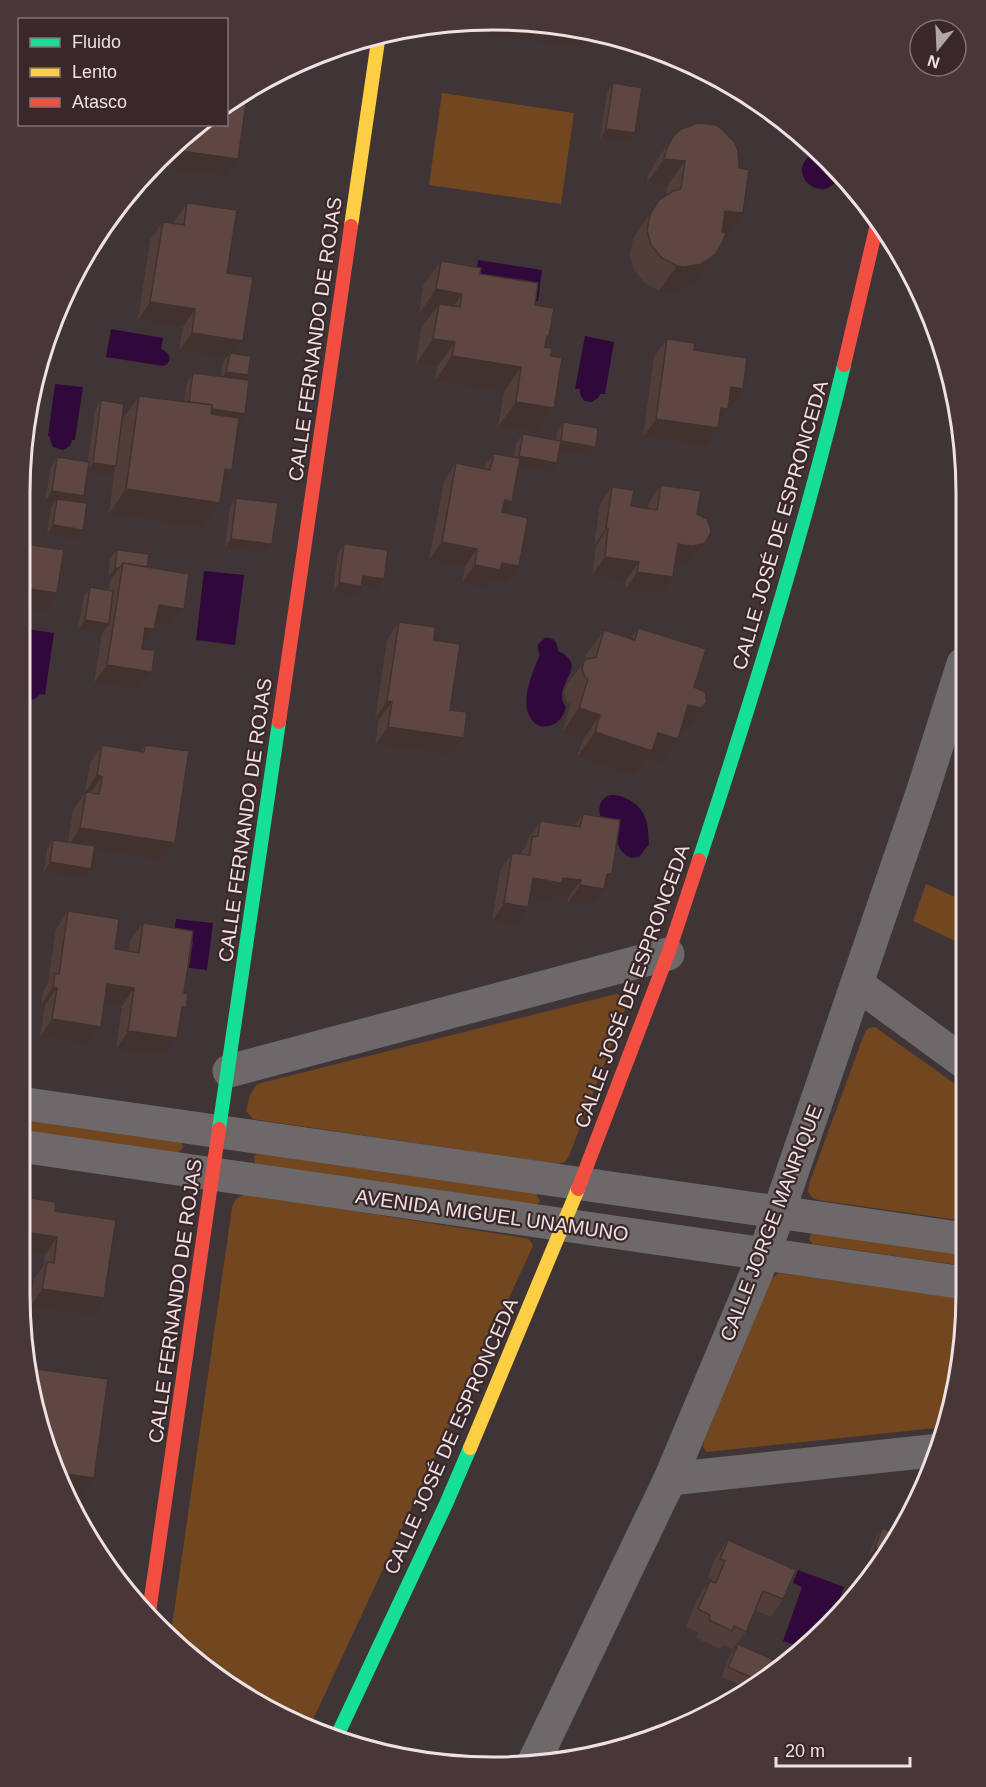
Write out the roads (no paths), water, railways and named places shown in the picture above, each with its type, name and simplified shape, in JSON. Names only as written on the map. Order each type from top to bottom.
[{"type":"street","name":"CALLE FERNANDO DE ROJAS","points":[[150,1604],[377,45]]},
{"type":"street","name":"CALLE JOSÉ DE ESPRONCEDA","points":[[340,1730],[446,1504],[564,1225],[668,954],[731,764],[793,563],[842,377],[875,232]]},
{"type":"street","name":"CALLE JORGE MANRIQUE","points":[[538,1755],[670,1479],[764,1255],[922,793],[956,686]]},
{"type":"street","points":[[229,1071],[668,954]]},
{"type":"street","points":[[857,984],[956,1056]]},
{"type":"street","points":[[30,1104],[956,1238]]},
{"type":"street","name":"AVENIDA MIGUEL UNAMUNO","points":[[30,1147],[956,1282]]},
{"type":"street","points":[[670,1479],[928,1451]]}]
